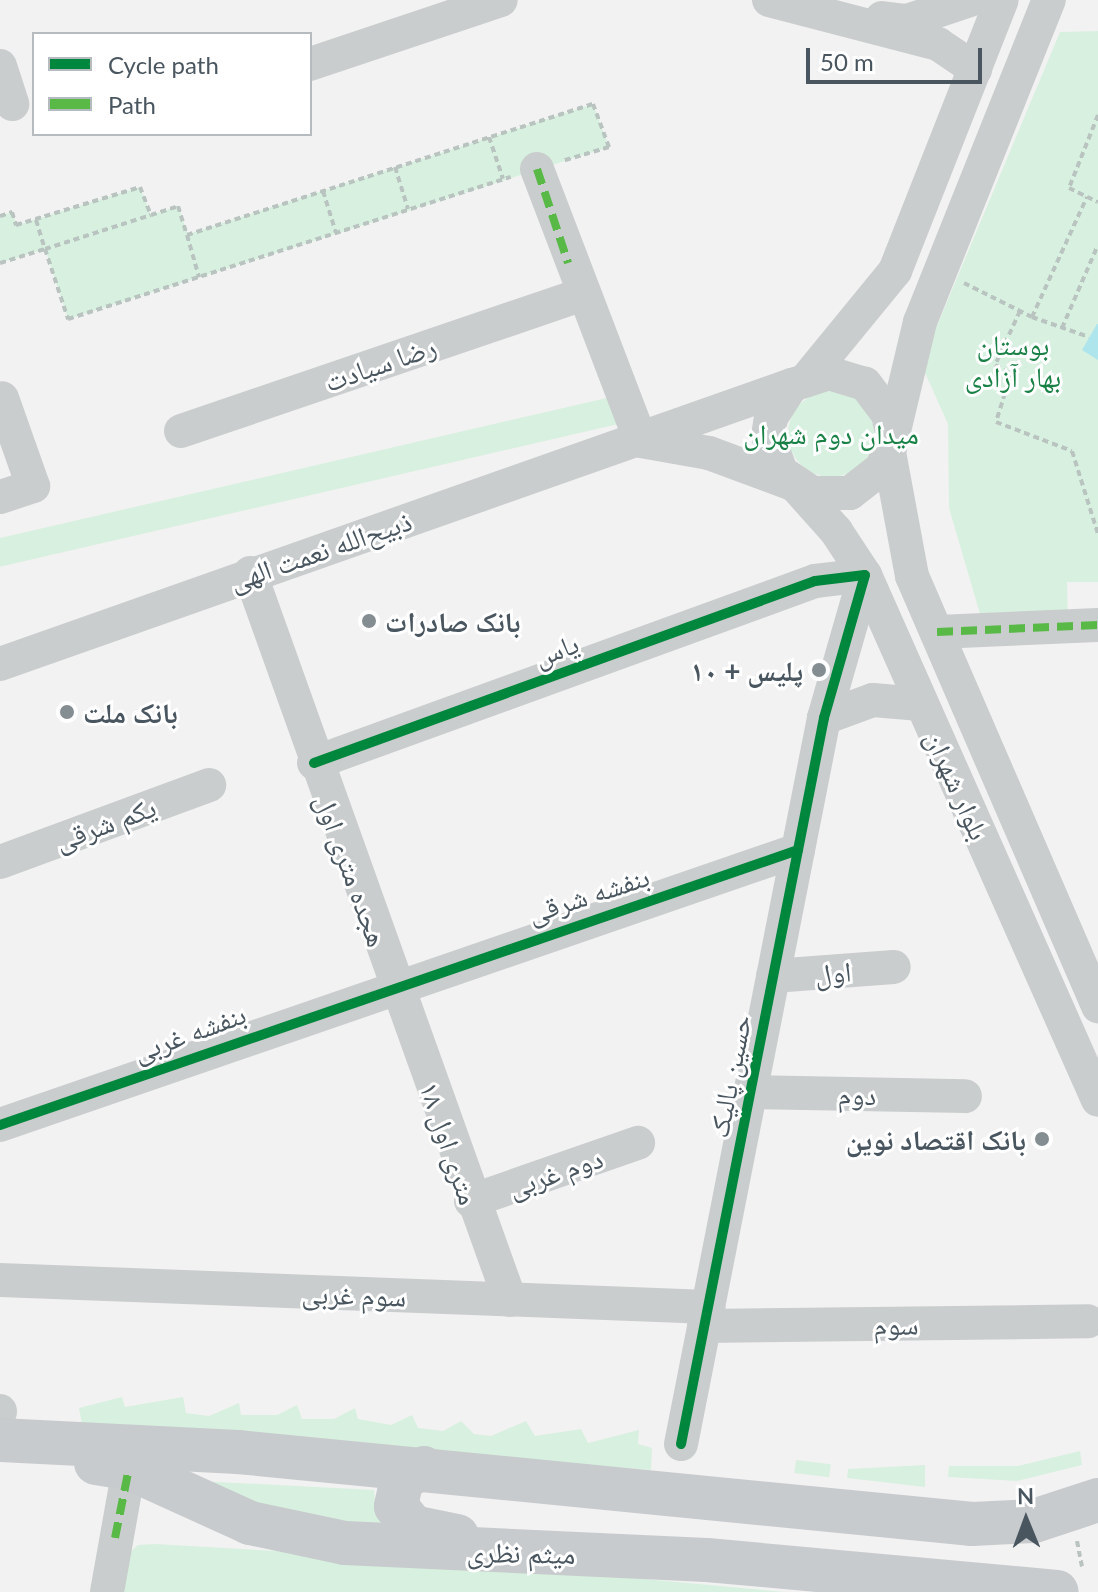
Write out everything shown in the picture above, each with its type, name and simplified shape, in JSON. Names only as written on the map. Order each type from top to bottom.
[{"type":"main road","points":[[0,1440],[238,1452],[424,1468],[972,1524],[1087,1517]]},
{"type":"main road","name":"میثم نظری","points":[[0,1450],[129,1468],[204,1506],[304,1537],[1069,1580]]},
{"type":"main road","points":[[424,1468],[402,1478],[397,1492],[396,1506],[413,1527],[529,1550]]},
{"type":"street","points":[[312,63],[501,0]]},
{"type":"street","points":[[779,1],[839,7],[907,21],[970,0]]},
{"type":"street","points":[[795,485],[776,463],[768,436],[775,408],[895,271],[1002,0]]},
{"type":"street","name":"بلوار شهران","points":[[1049,0],[920,322],[890,443],[912,576],[1098,1006]]},
{"type":"street","points":[[839,7],[949,49],[975,69]]},
{"type":"street","points":[[0,66],[12,104]]},
{"type":"street","points":[[537,169],[580,295],[641,441],[709,453],[831,496],[850,493],[874,476],[890,443],[888,414],[865,384],[848,375],[801,381]]},
{"type":"street","name":"رضا سیادت","points":[[181,431],[580,295]]},
{"type":"street","name":"ذبیح‌الله نعمت الهی","points":[[0,664],[250,573],[641,441],[801,381]]},
{"type":"street","points":[[0,497],[33,486],[2,398]]},
{"type":"street","name":"بلوار شهران","points":[[795,485],[865,575],[1098,1100]]},
{"type":"street","name":"هجده متری اول","points":[[250,573],[394,985]]},
{"type":"street","name":"یاس","points":[[314,763],[815,581],[865,575]]},
{"type":"street","name":"حسین پالیک","points":[[681,1444],[824,718],[865,575]]},
{"type":"street","points":[[937,632],[1098,625]]},
{"type":"street","points":[[824,718],[873,700],[920,704]]},
{"type":"street","name":"یکم شرقی","points":[[0,862],[209,785]]},
{"type":"street","name":"بنفشه شرقی","points":[[394,985],[798,850]]},
{"type":"street","name":"اول","points":[[773,976],[894,967]]},
{"type":"street","name":"بنفشه غربی","points":[[0,1125],[394,985]]},
{"type":"street","name":"۱۸ متری اول","points":[[394,985],[510,1300]]},
{"type":"street","name":"دوم","points":[[750,1092],[965,1096]]},
{"type":"street","name":"دوم غربی","points":[[471,1201],[638,1143]]},
{"type":"street","name":"سوم غربی","points":[[0,1280],[510,1300],[706,1316]]},
{"type":"street","name":"سوم","points":[[706,1316],[1088,1321]]},
{"type":"street","points":[[107,1592],[129,1468]]},
{"type":"path","points":[[36,220],[68,319],[609,147],[593,104],[187,235]]},
{"type":"path","points":[[1098,115],[1069,188],[1098,202]]},
{"type":"path","points":[[489,137],[503,179]]},
{"type":"path","points":[[395,167],[408,209]]},
{"type":"path","points":[[0,216],[12,212],[16,225],[140,187],[151,215]]},
{"type":"path","points":[[323,191],[336,233]]},
{"type":"path","points":[[1032,317],[1087,197]]},
{"type":"path","points":[[0,263],[178,206],[199,277]]},
{"type":"path","points":[[1062,328],[1098,245]]},
{"type":"path","points":[[954,279],[1032,317],[1089,337]]},
{"type":"path","points":[[1020,311],[995,365],[1011,374],[996,422],[1072,451],[1098,534]]},
{"type":"path","points":[[1069,1580],[1087,1517]]},
{"type":"green space","name":"بوستان بهار آزادی","points":[[1098,31],[1098,582],[1067,582],[1068,630],[985,631],[949,508],[948,424],[921,364],[1060,32]]},
{"type":"green space","points":[[593,104],[609,147],[68,319],[45,249],[0,263],[0,216],[12,212],[17,225],[140,187],[151,215],[178,206],[188,234]]},
{"type":"green space","name":"میدان دوم شهران","points":[[823,391],[839,391],[862,403],[871,417],[874,434],[871,451],[862,465],[839,477],[823,477],[807,470],[795,458],[788,442],[788,426],[795,410],[807,398]]},
{"type":"green space","points":[[611,397],[617,424],[0,567],[0,538]]},
{"type":"green space","points":[[122,1397],[125,1407],[183,1397],[186,1413],[209,1416],[239,1403],[241,1415],[277,1415],[297,1405],[302,1419],[334,1419],[355,1408],[358,1419],[391,1425],[412,1415],[418,1428],[443,1431],[461,1421],[474,1434],[491,1436],[526,1421],[535,1436],[581,1429],[588,1443],[639,1430],[638,1444],[652,1448],[651,1470],[82,1424],[79,1408]]},
{"type":"green space","points":[[1080,1451],[1082,1465],[1017,1481],[948,1477],[949,1466],[1018,1466]]},
{"type":"green space","points":[[796,1460],[831,1464],[829,1477],[794,1473]]},
{"type":"green space","points":[[925,1465],[925,1487],[847,1478],[848,1469]]},
{"type":"green space","points":[[179,1480],[374,1490],[376,1512],[390,1527],[319,1526]]},
{"type":"green space","points":[[138,1545],[436,1560],[785,1592],[119,1592],[125,1557]]},
{"type":"water","points":[[1098,324],[1098,360],[1082,350]]},
{"type":"marked path","points":[[537,169],[568,263]]},
{"type":"marked path","points":[[937,632],[1098,625]]},
{"type":"marked path","points":[[115,1538],[129,1468]]},
{"type":"cycle path","points":[[314,763],[815,581],[865,575],[824,718],[681,1444]]},
{"type":"cycle path","points":[[0,1125],[798,850]]},
{"type":"place","name":"بانک صادرات","points":[[369,621]]},
{"type":"place","name":"پلیس + ۱۰","points":[[819,670]]},
{"type":"place","name":"بانک ملت","points":[[67,712]]},
{"type":"place","name":"بانک اقتصاد نوین","points":[[1042,1139]]}]
